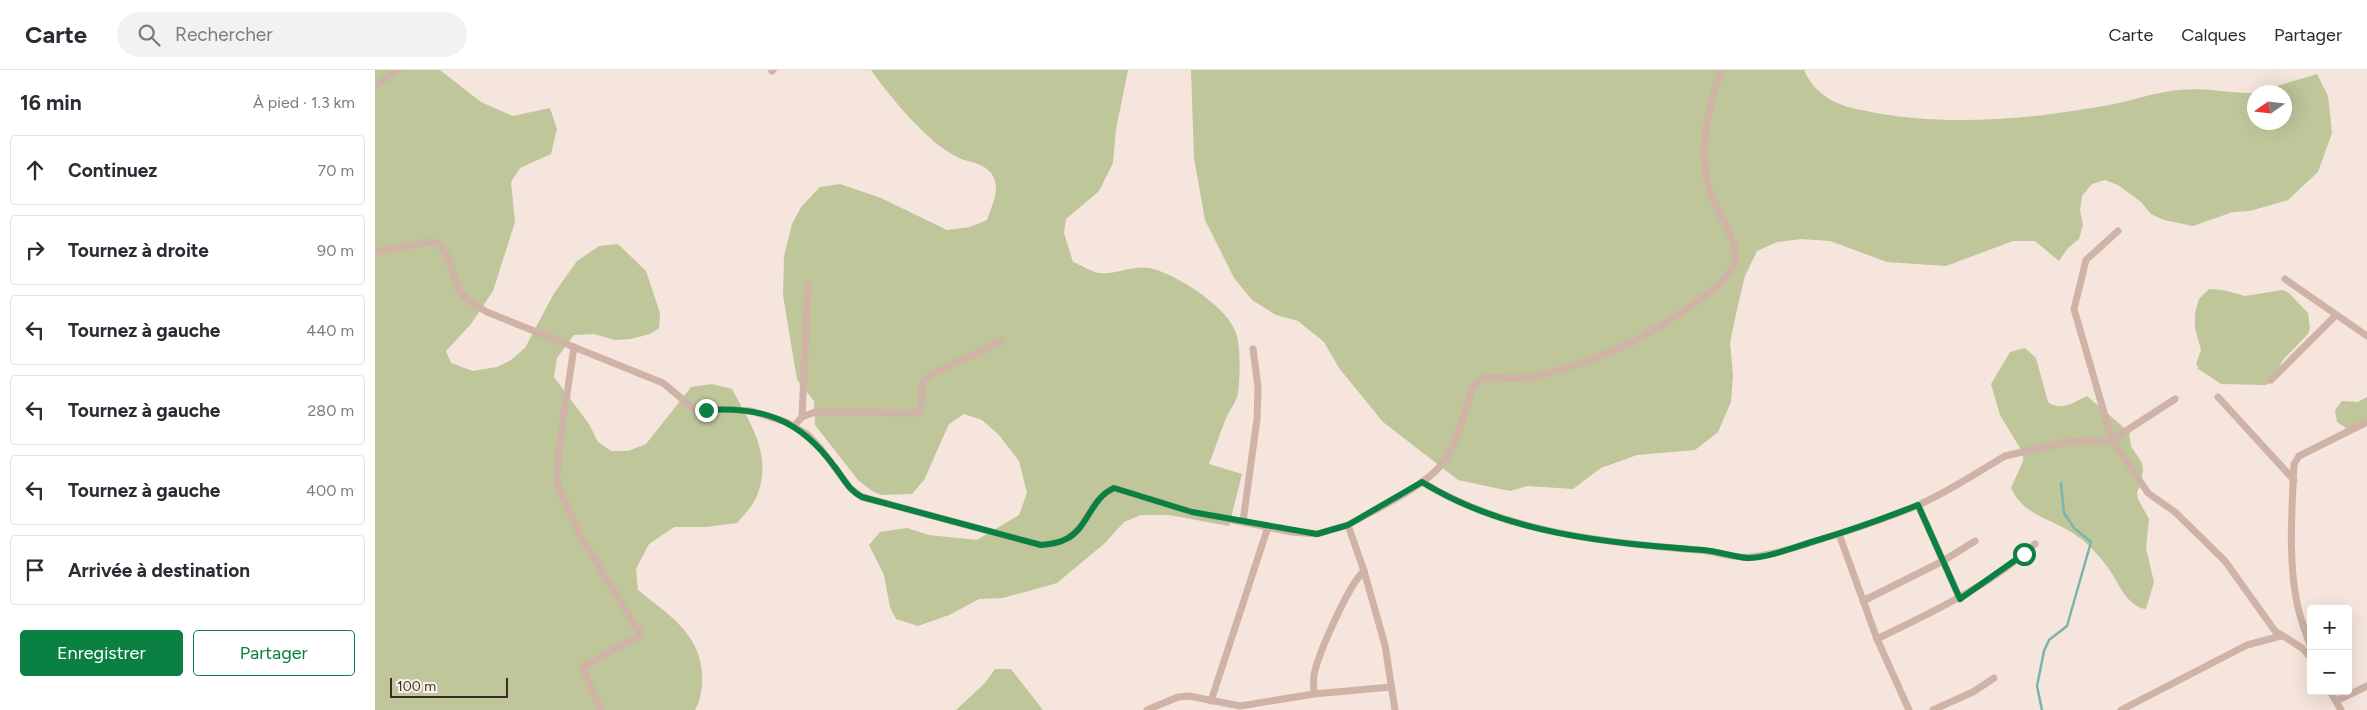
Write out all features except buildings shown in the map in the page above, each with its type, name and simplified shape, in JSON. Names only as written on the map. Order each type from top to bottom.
[{"type":"street","points":[[375,86],[398,70]]},
{"type":"street","points":[[375,252],[428,242],[438,243],[444,250],[456,284],[465,298],[487,312],[663,383],[693,408],[751,411],[794,426],[821,449],[856,495],[1033,544],[1057,542],[1070,537],[1104,492],[1114,488],[1192,512],[1268,527],[1317,534],[1348,525],[1422,482],[1442,464],[1453,442],[1472,390],[1476,382],[1483,377],[1527,378],[1567,368],[1637,340],[1678,316],[1713,290],[1734,266],[1736,255],[1726,224],[1714,203],[1708,185],[1703,154],[1704,130],[1721,70]]},
{"type":"street","points":[[2118,231],[2086,260],[2074,309],[2112,440],[2148,493],[2175,512],[2225,561],[2270,625],[2281,636],[2302,648],[2307,654]]},
{"type":"street","points":[[2285,278],[2367,336]]},
{"type":"street","points":[[802,417],[808,285]]},
{"type":"street","points":[[2271,380],[2336,314]]},
{"type":"street","points":[[794,426],[802,417],[815,412],[920,413],[923,382],[929,375],[1002,341]]},
{"type":"street","points":[[574,347],[558,455],[557,485],[582,539],[641,636],[582,667],[601,710]]},
{"type":"street","points":[[1243,522],[1257,419],[1258,387],[1253,349]]},
{"type":"street","points":[[2218,398],[2294,480]]},
{"type":"street","points":[[1422,482],[1444,496],[1489,514],[1530,526],[1599,541],[1716,551],[1749,558],[1792,549],[1918,505],[2012,454],[2066,442],[2112,440],[2175,399]]},
{"type":"street","points":[[2307,635],[2297,604],[2294,586],[2294,464],[2299,456],[2367,422]]},
{"type":"street","points":[[1918,505],[1960,599]]},
{"type":"street","points":[[1348,525],[1364,571],[1385,644],[1395,710]]},
{"type":"street","points":[[1211,701],[1268,527]]},
{"type":"street","points":[[1839,534],[1877,639],[1909,710]]},
{"type":"street","points":[[1863,601],[1943,561],[1975,541]]},
{"type":"street","points":[[1877,639],[1960,599],[2024,554],[2035,544]]},
{"type":"street","points":[[1314,694],[1314,675],[1322,650],[1354,582],[1364,571]]},
{"type":"street","points":[[2121,710],[2247,645],[2281,636]]},
{"type":"street","points":[[1933,710],[1973,692],[1994,678]]},
{"type":"street","points":[[2336,701],[2367,686]]},
{"type":"street","points":[[1147,710],[1178,697],[1189,696],[1240,706],[1314,694],[1391,687]]},
{"type":"street","points":[[2332,695],[2341,710]]},
{"type":"green space","points":[[375,70],[440,70],[481,102],[513,116],[550,108],[557,129],[551,154],[520,168],[511,182],[515,222],[493,291],[471,324],[446,351],[451,363],[473,371],[497,367],[511,360],[525,348],[553,295],[577,261],[599,246],[618,244],[646,271],[660,313],[659,328],[650,334],[631,339],[615,340],[594,334],[574,335],[557,358],[554,377],[589,424],[598,442],[611,451],[628,451],[646,444],[691,387],[712,384],[732,389],[753,428],[758,442],[763,469],[761,483],[752,505],[737,523],[706,527],[674,527],[649,544],[636,569],[638,590],[680,625],[695,645],[702,672],[702,687],[695,710],[375,710]]},
{"type":"green space","points":[[871,70],[1128,70],[1116,129],[1113,163],[1099,191],[1066,219],[1064,233],[1073,262],[1098,273],[1111,273],[1143,267],[1161,271],[1200,293],[1223,313],[1231,323],[1239,346],[1240,372],[1238,394],[1226,418],[1209,464],[1242,474],[1229,526],[1169,515],[1141,515],[1124,522],[1105,543],[1057,583],[1003,598],[979,599],[949,615],[918,626],[896,619],[890,607],[884,575],[869,545],[880,532],[907,528],[929,535],[977,540],[1019,515],[1027,493],[1019,461],[999,435],[982,420],[964,414],[949,424],[924,480],[912,494],[881,495],[872,491],[858,480],[815,425],[814,401],[797,380],[783,295],[784,256],[792,224],[801,207],[820,187],[840,184],[881,198],[947,230],[970,227],[987,220],[995,196],[996,184],[991,173],[979,164],[957,157],[934,141],[910,118]]},
{"type":"green space","points":[[1191,70],[1804,70],[1808,78],[1821,93],[1847,107],[1900,117],[1960,120],[2050,114],[2109,105],[2170,91],[2188,89],[2207,90],[2247,93],[2247,130],[2292,130],[2292,85],[2280,85],[2317,74],[2328,96],[2332,133],[2318,172],[2288,200],[2250,211],[2233,212],[2193,226],[2164,220],[2151,214],[2141,202],[2118,185],[2105,180],[2092,184],[2082,196],[2080,210],[2083,225],[2079,239],[2068,248],[2059,261],[2035,241],[2013,241],[1946,266],[1887,262],[1830,241],[1801,239],[1777,242],[1757,251],[1745,276],[1730,343],[1733,375],[1731,402],[1718,432],[1695,450],[1637,455],[1601,468],[1573,489],[1528,486],[1510,491],[1458,480],[1383,422],[1339,368],[1324,342],[1298,321],[1276,315],[1252,300],[1234,278],[1205,220],[1194,158]]},
{"type":"green space","points":[[2209,289],[2223,290],[2245,296],[2282,290],[2289,293],[2308,313],[2310,328],[2308,334],[2282,361],[2273,381],[2266,385],[2221,384],[2197,368],[2199,367],[2196,364],[2201,350],[2195,328],[2195,313],[2199,299]]},
{"type":"green space","points":[[2025,348],[2036,358],[2048,402],[2053,405],[2063,406],[2087,396],[2129,432],[2131,446],[2142,463],[2143,470],[2141,484],[2137,492],[2138,499],[2149,519],[2146,548],[2154,582],[2146,609],[2129,600],[2108,567],[2086,543],[2068,530],[2032,511],[2017,498],[2011,488],[2023,461],[2023,453],[2000,415],[1991,384],[2010,352]]},
{"type":"green space","points":[[2367,397],[2367,420],[2349,430],[2337,422],[2335,410],[2342,401],[2358,402]]},
{"type":"green space","points":[[995,669],[1011,669],[1043,710],[956,710],[985,683]]},
{"type":"waterway","points":[[2042,710],[2037,686],[2044,651],[2049,640],[2067,626],[2091,542],[2074,528],[2064,513],[2061,483]]},
{"type":"route","points":[[706,410],[734,409],[751,411],[787,422],[807,434],[821,449],[856,495],[1041,545],[1070,537],[1104,492],[1114,488],[1192,512],[1292,532],[1317,534],[1326,533],[1348,525],[1422,482],[1444,496],[1489,514],[1530,526],[1599,541],[1716,551],[1749,558],[1792,549],[1858,529],[1918,505],[1960,599],[2024,554]]}]
